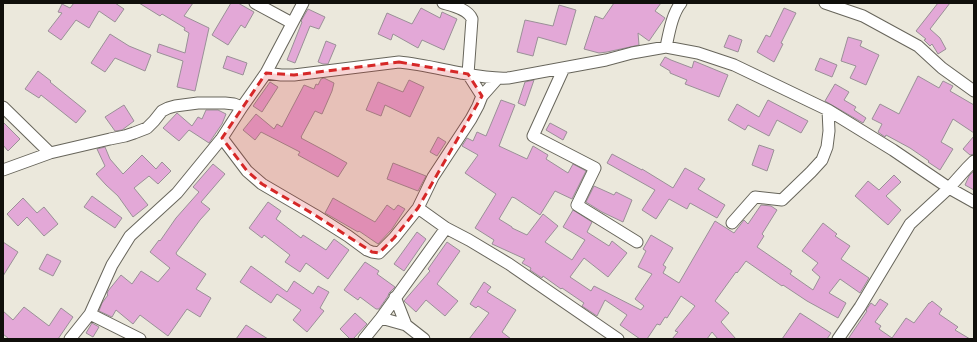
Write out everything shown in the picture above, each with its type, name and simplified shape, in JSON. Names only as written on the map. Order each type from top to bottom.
[{"type":"street","points":[[255,3],[292,23]]},
{"type":"street","points":[[70,339],[90,314],[112,265],[130,236],[177,193],[222,138],[266,73],[303,3]]},
{"type":"street","points":[[443,3],[463,10],[470,15],[472,19],[468,74],[482,96]]},
{"type":"street","points":[[666,47],[670,28],[681,3]]},
{"type":"street","points":[[825,3],[863,16],[918,46],[942,68],[974,91]]},
{"type":"street","points":[[266,73],[294,75],[399,62],[468,74],[508,78],[606,60],[632,53],[666,47],[698,53],[734,64],[828,110],[893,150],[949,188],[974,202]]},
{"type":"street","points":[[564,68],[532,136],[596,168],[577,205],[637,242]]},
{"type":"street","points":[[222,138],[247,171],[262,184],[315,215],[367,250],[379,253],[394,238],[418,208],[433,177],[471,119],[482,96],[498,78]]},
{"type":"street","points":[[3,170],[50,153],[134,133],[147,128],[162,111],[175,106],[198,103],[225,103],[242,107]]},
{"type":"street","points":[[3,107],[50,153]]},
{"type":"street","points":[[732,223],[755,197],[782,200],[822,160],[827,147],[830,131],[828,110]]},
{"type":"street","points":[[838,339],[860,307],[910,224],[949,188],[974,161]]},
{"type":"street","points":[[418,208],[446,228],[510,264],[618,339]]},
{"type":"street","points":[[364,339],[446,228]]},
{"type":"street","points":[[395,297],[406,325]]},
{"type":"street","points":[[90,314],[140,339]]},
{"type":"street","points":[[380,318],[406,325],[424,339]]},
{"type":"highlighted area","points":[[399,62],[468,74],[482,96],[418,208],[394,238],[379,253],[372,252],[315,215],[262,184],[247,171],[222,138],[266,73],[294,75]]},
{"type":"building","points":[[74,3],[115,3],[124,9],[115,22],[99,11],[89,28],[76,20],[61,40],[48,31],[62,13],[58,12],[62,4],[70,8]]},
{"type":"building","points":[[139,3],[193,3],[184,16],[209,28],[195,91],[177,87],[183,61],[157,52],[159,44],[185,53],[189,33],[184,30],[185,28],[162,14],[160,16]]},
{"type":"building","points":[[231,3],[238,3],[254,12],[245,28],[241,25],[228,45],[212,35]]},
{"type":"building","points":[[614,3],[661,3],[655,11],[665,18],[649,41],[638,33],[639,45],[599,53],[584,49],[595,16],[603,19]]},
{"type":"building","points":[[938,3],[950,3],[930,29],[940,38],[946,49],[938,54],[932,44],[930,46],[924,40],[926,39],[916,31]]},
{"type":"building","points":[[559,5],[576,10],[566,45],[538,37],[533,56],[517,52],[525,20],[553,26]]},
{"type":"building","points":[[421,8],[440,18],[442,12],[457,19],[444,50],[422,40],[418,48],[393,34],[391,40],[378,34],[387,13],[412,24]]},
{"type":"building","points":[[784,8],[796,13],[781,43],[783,44],[774,62],[757,52],[766,35],[770,37]]},
{"type":"building","points":[[308,9],[325,17],[319,29],[310,26],[295,63],[287,60],[302,22],[301,21]]},
{"type":"building","points":[[110,34],[129,46],[151,55],[145,71],[115,58],[105,72],[91,63]]},
{"type":"building","points":[[729,35],[742,40],[738,52],[724,47]]},
{"type":"building","points":[[848,37],[862,41],[860,46],[879,55],[866,85],[850,78],[856,66],[841,61]]},
{"type":"building","points":[[326,41],[336,45],[328,64],[323,64],[318,62]]},
{"type":"building","points":[[227,56],[247,63],[243,75],[223,68]]},
{"type":"building","points":[[665,57],[692,68],[694,61],[728,75],[719,97],[685,84],[687,80],[670,73],[670,71],[660,65]]},
{"type":"building","points":[[820,58],[837,65],[832,77],[815,70]]},
{"type":"building","points":[[38,71],[86,111],[76,123],[41,95],[39,98],[25,89]]},
{"type":"building","points":[[918,76],[939,88],[943,81],[953,86],[950,91],[974,105],[974,133],[953,119],[941,142],[953,149],[940,170],[910,148],[886,135],[885,137],[878,132],[882,124],[872,119],[880,104],[899,114]]},
{"type":"building","points":[[324,78],[334,83],[332,91],[322,114],[315,111],[301,138],[347,163],[338,177],[298,155],[300,152],[261,132],[255,140],[243,130],[256,114],[274,129],[277,124],[282,127],[304,85],[314,89],[316,84],[318,85],[321,79]]},
{"type":"building","points":[[409,80],[424,87],[410,117],[385,105],[381,116],[366,110],[378,82],[403,92]]},
{"type":"building","points":[[534,80],[525,106],[518,103],[525,82]]},
{"type":"building","points":[[270,82],[278,87],[262,112],[253,106]]},
{"type":"building","points":[[835,84],[849,92],[844,100],[856,107],[854,110],[866,118],[863,123],[825,101]]},
{"type":"building","points":[[501,100],[515,105],[499,146],[527,159],[533,146],[548,155],[546,159],[568,173],[573,164],[586,171],[572,199],[555,191],[540,215],[512,197],[499,219],[512,228],[527,235],[543,214],[558,226],[545,242],[572,260],[585,240],[563,227],[573,210],[592,222],[587,232],[609,246],[612,241],[627,253],[608,277],[584,258],[570,277],[591,291],[594,286],[641,310],[644,306],[635,299],[652,274],[638,267],[646,251],[643,249],[651,235],[673,248],[663,265],[666,267],[663,273],[679,283],[715,221],[734,233],[744,220],[748,224],[761,205],[771,206],[777,210],[762,234],[764,236],[757,247],[792,271],[790,274],[813,290],[820,277],[812,270],[818,263],[802,251],[823,223],[837,234],[835,236],[850,246],[841,259],[869,278],[860,293],[840,279],[829,293],[846,303],[838,318],[807,301],[783,285],[782,286],[746,261],[715,301],[729,313],[721,322],[736,339],[718,339],[712,332],[707,339],[672,339],[678,332],[675,331],[695,306],[681,296],[667,318],[665,317],[660,325],[657,324],[647,339],[640,339],[620,325],[627,315],[605,300],[597,316],[582,306],[584,303],[543,276],[542,278],[530,270],[531,268],[522,263],[525,259],[492,244],[494,240],[475,228],[496,194],[465,173],[478,155],[462,146],[467,138],[473,141],[477,132],[486,136]]},
{"type":"building","points":[[768,100],[808,121],[801,133],[777,120],[769,136],[748,125],[745,130],[728,120],[737,104],[759,117]]},
{"type":"building","points":[[124,105],[134,121],[122,130],[115,131],[105,117]]},
{"type":"building","points":[[206,110],[218,110],[226,114],[222,124],[209,143],[189,130],[179,141],[163,128],[177,113],[192,126],[198,117],[202,119]]},
{"type":"building","points":[[3,122],[20,139],[8,151],[3,145]]},
{"type":"building","points":[[550,123],[567,132],[563,140],[546,130]]},
{"type":"building","points":[[974,136],[974,154],[970,155],[963,149]]},
{"type":"building","points":[[438,137],[446,142],[437,156],[430,152]]},
{"type":"building","points":[[759,145],[774,150],[767,171],[752,165]]},
{"type":"building","points":[[105,147],[110,159],[123,174],[142,155],[156,169],[162,162],[171,171],[158,184],[149,176],[134,188],[148,205],[133,217],[118,196],[96,174],[105,166],[97,149]]},
{"type":"building","points":[[612,154],[642,169],[673,188],[685,168],[705,179],[698,189],[725,205],[717,218],[690,203],[687,209],[669,199],[656,219],[642,210],[655,190],[607,163]]},
{"type":"building","points":[[393,163],[426,176],[418,191],[387,179]]},
{"type":"building","points":[[213,164],[225,174],[201,202],[210,209],[176,253],[206,274],[196,289],[211,298],[200,317],[187,309],[168,336],[140,315],[133,324],[116,310],[112,317],[99,311],[102,303],[108,295],[108,291],[121,275],[132,284],[141,271],[158,282],[170,268],[150,252],[159,240],[160,241],[176,218],[199,192],[193,187]]},
{"type":"building","points":[[974,171],[974,190],[965,185],[969,176]]},
{"type":"building","points":[[894,175],[901,182],[886,196],[901,210],[888,225],[855,196],[868,181],[879,190]]},
{"type":"building","points":[[594,186],[614,195],[616,192],[632,200],[623,222],[586,202]]},
{"type":"building","points":[[92,196],[122,218],[115,228],[84,207]]},
{"type":"building","points":[[23,198],[37,213],[44,207],[58,224],[44,236],[27,217],[18,226],[7,214]]},
{"type":"building","points":[[333,198],[375,222],[387,205],[394,210],[398,205],[405,209],[392,229],[378,244],[359,231],[358,232],[325,213]]},
{"type":"building","points":[[268,202],[281,211],[276,219],[301,238],[303,235],[326,250],[334,239],[349,250],[328,279],[306,263],[300,272],[285,262],[290,255],[264,235],[262,238],[249,228]]},
{"type":"building","points":[[417,232],[426,239],[404,271],[394,264]]},
{"type":"building","points":[[3,242],[18,252],[3,276]]},
{"type":"building","points":[[447,242],[460,251],[437,284],[458,301],[445,316],[426,300],[416,312],[404,301],[430,271],[428,269]]},
{"type":"building","points":[[47,254],[61,261],[53,276],[39,269]]},
{"type":"building","points":[[365,262],[379,271],[377,274],[395,287],[389,293],[379,309],[376,309],[360,297],[358,300],[344,290]]},
{"type":"building","points":[[251,266],[287,292],[294,281],[313,294],[318,286],[329,292],[320,308],[324,311],[307,332],[293,320],[301,310],[277,294],[271,303],[240,282]]},
{"type":"building","points":[[484,282],[491,287],[487,292],[516,310],[502,332],[511,339],[469,339],[489,313],[478,306],[476,308],[470,304]]},
{"type":"building","points":[[880,299],[888,304],[875,322],[881,326],[879,329],[892,338],[906,318],[914,323],[932,301],[942,309],[939,314],[958,327],[955,330],[970,339],[848,339],[871,303],[875,306]]},
{"type":"building","points":[[24,307],[49,326],[61,308],[73,317],[58,339],[9,339],[3,334],[3,311],[13,320]]},
{"type":"building","points":[[355,313],[367,324],[353,339],[350,339],[340,329]]},
{"type":"building","points":[[800,313],[831,333],[827,339],[782,339]]},
{"type":"building","points":[[92,323],[99,327],[93,337],[86,333]]},
{"type":"building","points":[[246,325],[268,339],[236,339]]}]
